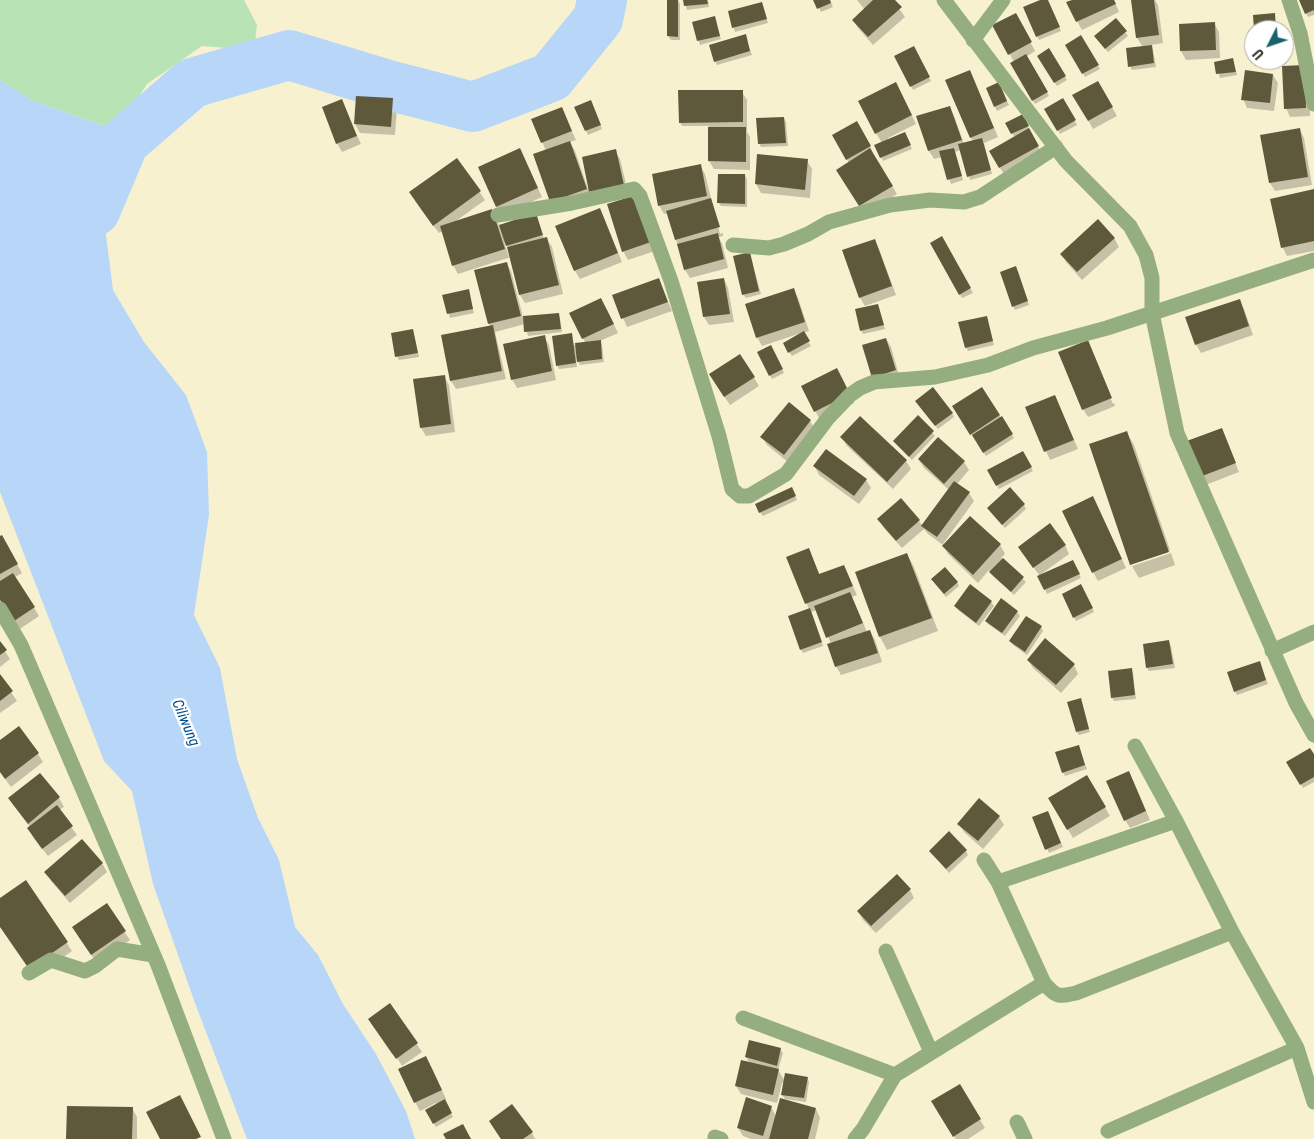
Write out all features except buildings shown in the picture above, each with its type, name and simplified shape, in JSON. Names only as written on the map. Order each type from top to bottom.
[{"type":"street","points":[[944,0],[1066,161],[1130,226],[1138,239],[1146,255],[1152,278],[1152,313],[1176,432],[1272,651],[1314,735]]},
{"type":"street","points":[[973,40],[1003,0]]},
{"type":"street","points":[[1289,0],[1300,33],[1314,104]]},
{"type":"street","points":[[733,245],[769,248],[808,234],[830,222],[890,205],[930,200],[964,202],[980,197],[1056,147]]},
{"type":"street","points":[[498,215],[572,203],[634,189],[638,193],[672,281],[719,436],[732,489],[735,494],[744,497],[757,492],[786,474],[828,418],[850,395],[874,382],[935,376],[980,366],[1032,348],[1107,328],[1314,260]]},
{"type":"street","points":[[0,609],[21,646],[158,965],[224,1139]]},
{"type":"street","points":[[1272,651],[1314,632]]},
{"type":"street","points":[[1135,746],[1176,821],[1232,932],[1297,1048],[1314,1102]]},
{"type":"street","points":[[998,882],[1176,821]]},
{"type":"street","points":[[984,860],[998,882],[1044,983],[1058,995],[1076,993],[1232,932]]},
{"type":"street","points":[[29,973],[51,960],[85,971],[96,966],[117,949],[153,955]]},
{"type":"street","points":[[886,951],[931,1052]]},
{"type":"street","points":[[855,1139],[864,1129],[895,1076],[1044,983]]},
{"type":"street","points":[[742,1018],[895,1076]]},
{"type":"street","points":[[1108,1132],[1297,1048]]},
{"type":"street","points":[[1017,1122],[1025,1139]]},
{"type":"green space","points":[[0,0],[244,0],[257,25],[254,50],[202,46],[147,84],[123,122],[112,129],[31,100],[0,80]]},
{"type":"water","name":"Ciliwung","points":[[0,80],[31,100],[112,129],[125,154],[105,227],[113,290],[144,342],[186,395],[207,452],[209,515],[194,615],[220,668],[237,759],[258,818],[279,860],[295,927],[318,955],[343,1004],[376,1054],[406,1111],[415,1139],[247,1139],[195,1003],[153,884],[132,791],[104,761],[0,492]]},
{"type":"waterway","points":[[95,211],[124,142],[192,83],[289,55],[388,85],[473,107],[551,77],[598,19],[602,0]]}]
